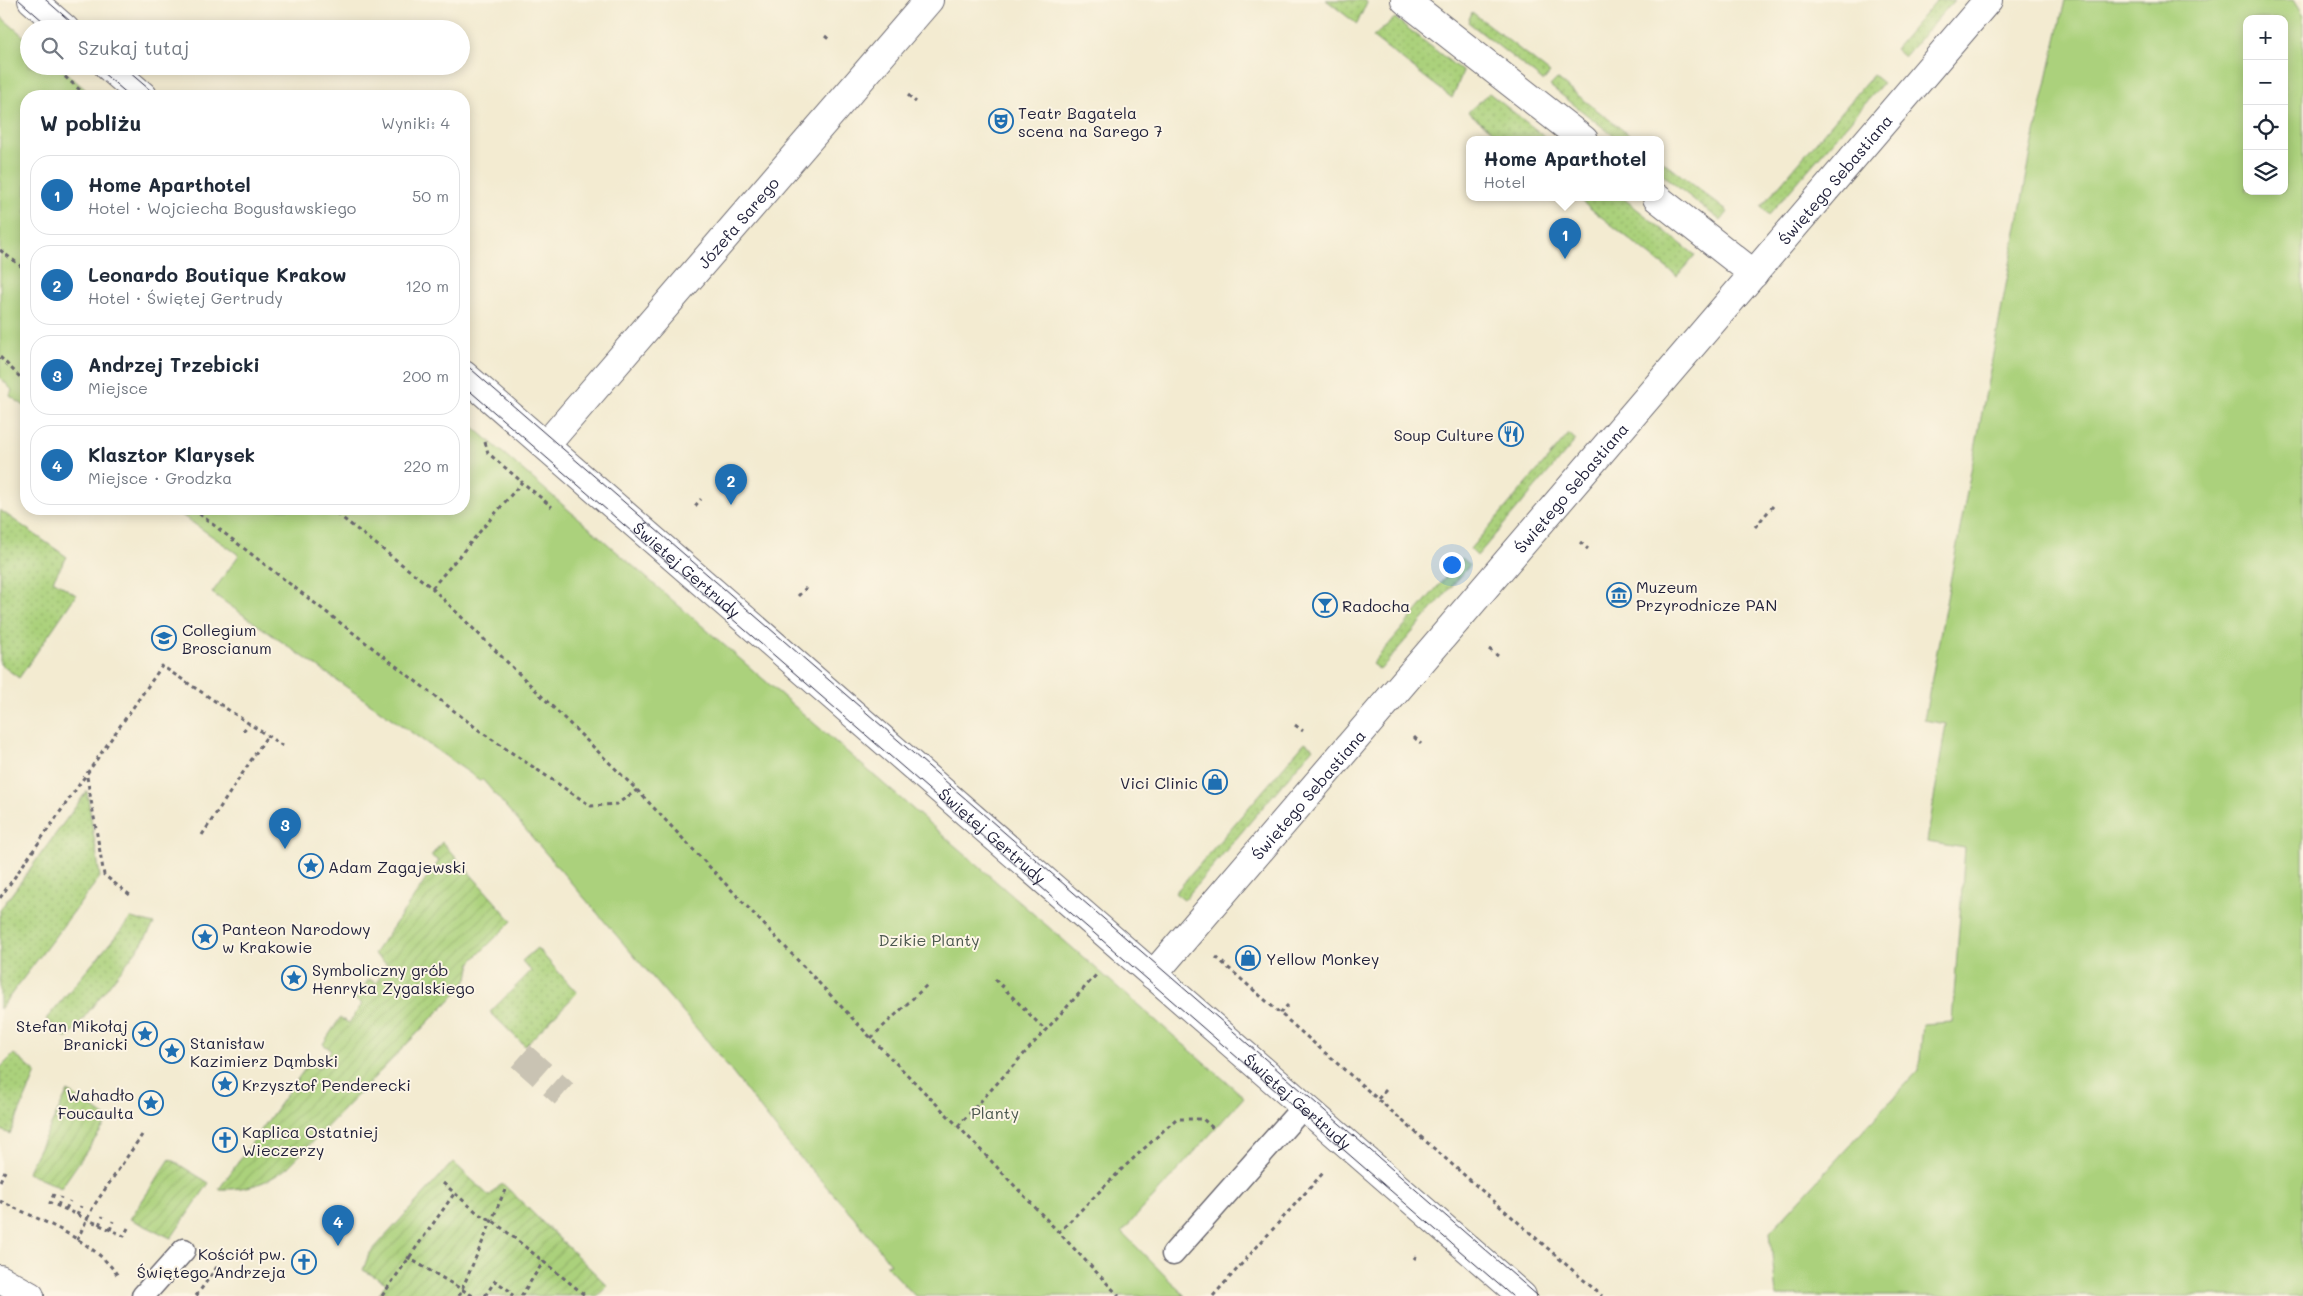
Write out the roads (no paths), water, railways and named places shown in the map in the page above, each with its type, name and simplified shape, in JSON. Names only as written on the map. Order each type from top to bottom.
[{"type":"street","points":[[32,0],[55,20]]},
{"type":"street","name":"Józefa Sarego","points":[[546,445],[929,0]]},
{"type":"street","points":[[1405,0],[1579,136]]},
{"type":"street","name":"Świętego Sebastiana","points":[[1153,975],[1988,0]]},
{"type":"street","points":[[118,75],[136,90]]},
{"type":"street","points":[[1661,201],[1754,274]]},
{"type":"street","name":"Świętej Gertrudy","points":[[470,379],[1522,1296]]},
{"type":"street","points":[[0,1279],[30,1296]]},
{"type":"lane","points":[[1173,1254],[1304,1106]]},
{"type":"lane","points":[[143,1296],[184,1250]]},
{"type":"tunnel","points":[[521,1056],[564,1094]]},
{"type":"tram line","points":[[19,0],[42,20]]},
{"type":"tram line","points":[[46,0],[69,20]]},
{"type":"tram line","points":[[106,75],[123,90]]},
{"type":"tram line","points":[[132,75],[150,90]]},
{"type":"tram line","points":[[470,368],[1538,1296]]},
{"type":"tram line","points":[[470,391],[1512,1296]]},
{"type":"place","name":"Teatr Bagatela scena na Sarego 7","points":[[1001,121]]},
{"type":"place","name":"Home Aparthotel","points":[[1565,259]]},
{"type":"place","name":"Soup Culture","points":[[1511,434]]},
{"type":"place","name":"Leonardo Boutique Krakow","points":[[731,505]]},
{"type":"place","name":"Muzeum Przyrodnicze PAN","points":[[1619,595]]},
{"type":"place","name":"Radocha","points":[[1325,605]]},
{"type":"place","name":"Collegium Broscianum","points":[[164,638]]},
{"type":"place","name":"Vici Clinic","points":[[1215,782]]},
{"type":"place","name":"Andrzej Trzebicki","points":[[285,849]]},
{"type":"place","name":"Adam Zagajewski","points":[[311,866]]},
{"type":"place","name":"Panteon Narodowy w Krakowie","points":[[205,937]]},
{"type":"place","name":"Yellow Monkey","points":[[1248,958]]},
{"type":"place","name":"Symboliczny grób Henryka Zygalskiego","points":[[294,978]]},
{"type":"place","name":"Stefan Mikołaj Branicki","points":[[145,1034]]},
{"type":"place","name":"Stanisław Kazimierz Dąmbski","points":[[172,1051]]},
{"type":"place","name":"Krzysztof Penderecki","points":[[225,1084]]},
{"type":"place","name":"Wahadło Foucaulta","points":[[151,1103]]},
{"type":"place","name":"Kaplica Ostatniej Wieczerzy","points":[[225,1140]]},
{"type":"place","name":"Klasztor Klarysek","points":[[338,1246]]},
{"type":"place","name":"Kościół pw. Świętego Andrzeja","points":[[304,1262]]},
{"type":"park label","name":"Dzikie Planty","points":[[929,939]]},
{"type":"park label","name":"Planty","points":[[995,1112]]}]
